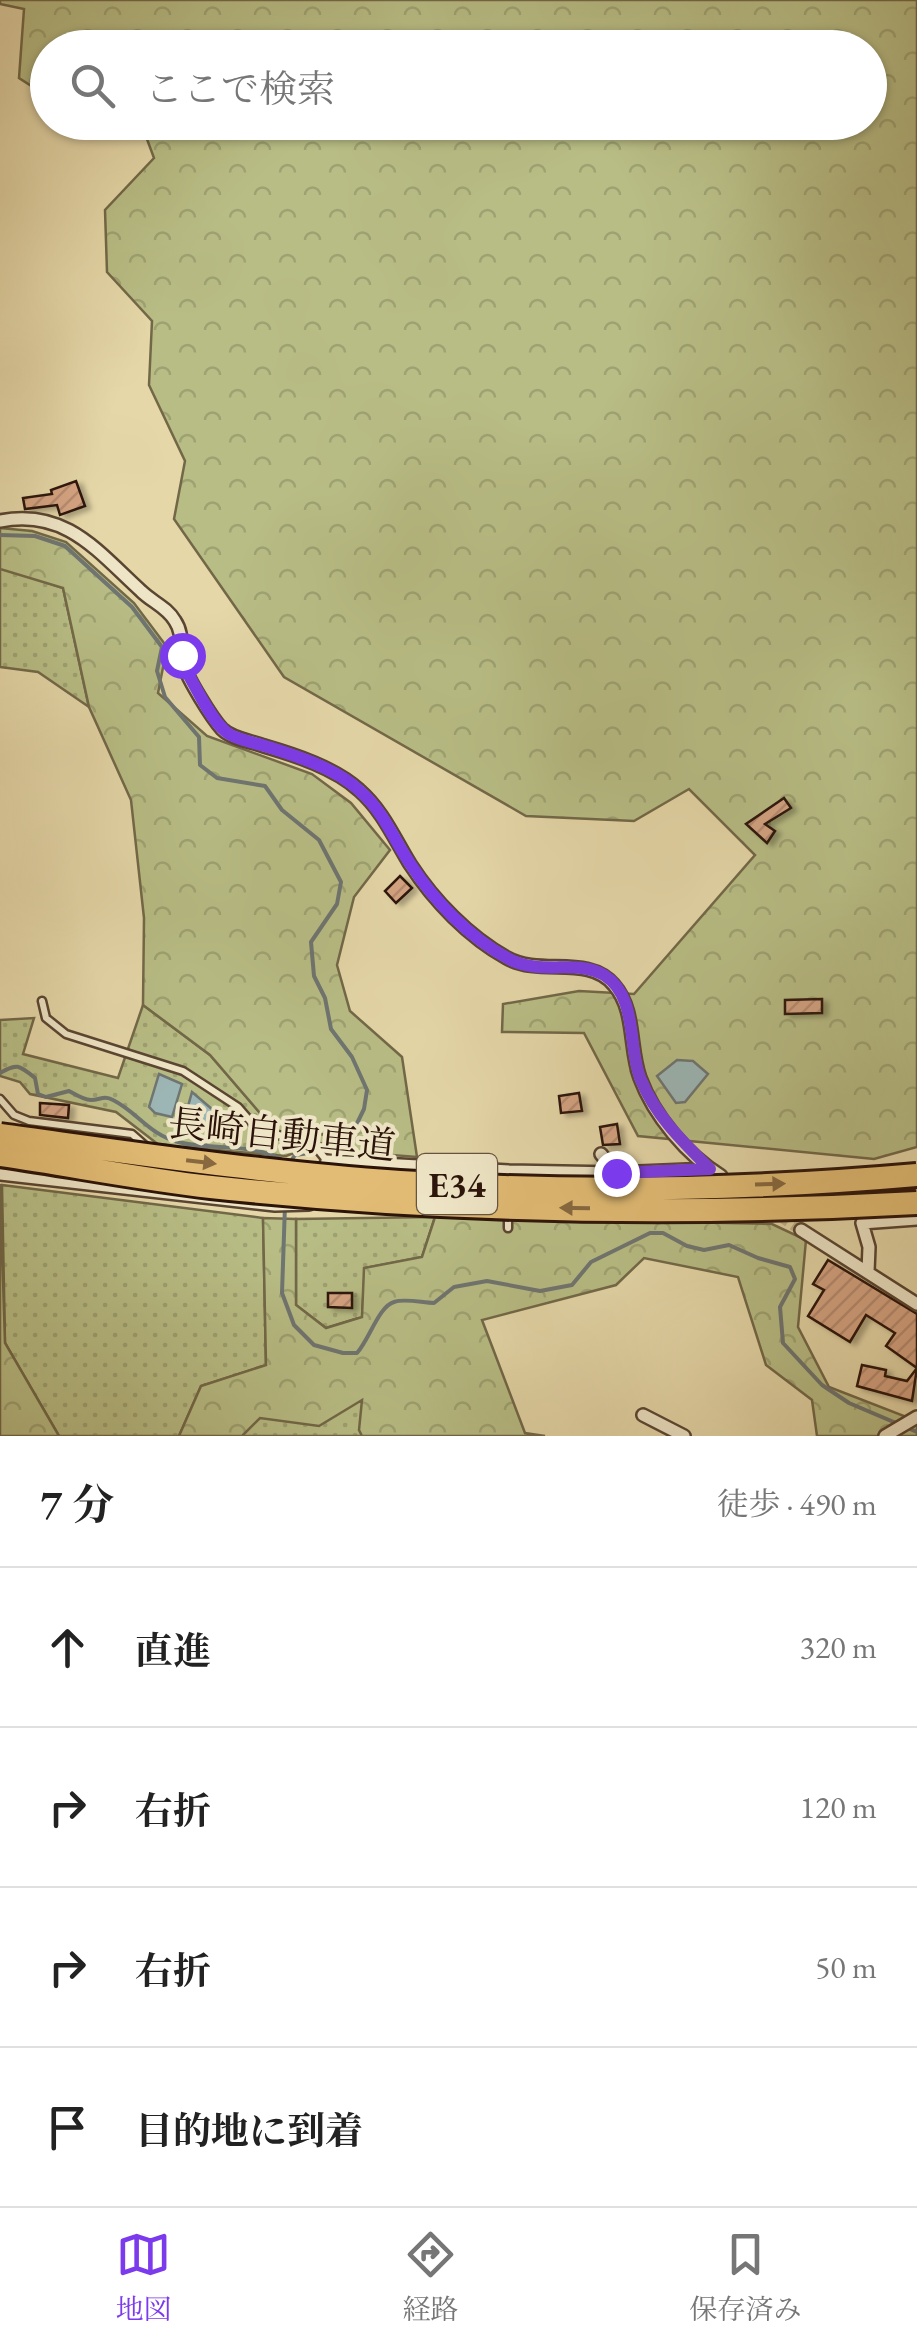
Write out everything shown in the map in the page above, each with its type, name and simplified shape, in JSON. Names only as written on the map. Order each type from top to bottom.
[{"type":"highway","name":"長崎自動車道","points":[[0,1135],[209,1163],[400,1182],[660,1187],[917,1175]]},
{"type":"highway","name":"長崎自動車道","points":[[0,1154],[209,1186],[400,1202],[585,1208],[917,1204]]},
{"type":"street","points":[[0,520],[56,524],[86,539],[149,598],[168,610],[183,639],[183,665],[223,730],[308,762],[358,788],[376,808],[443,909],[507,958],[525,966],[580,968],[604,976],[616,987],[626,1006],[640,1078],[667,1126],[716,1173],[509,1171],[327,1161],[315,1202],[300,1207],[0,1174]]},
{"type":"street","points":[[601,1154],[616,1173]]},
{"type":"street","points":[[868,1272],[869,1247],[862,1223],[917,1219]]},
{"type":"street","points":[[801,1230],[917,1304]]},
{"type":"street","points":[[643,1415],[684,1436]]},
{"type":"street","points":[[888,1433],[913,1419]]},
{"type":"lane","points":[[42,1001],[46,1018],[66,1034],[182,1071],[238,1107],[257,1129],[314,1145],[327,1161]]},
{"type":"lane","points":[[0,1099],[14,1115],[29,1121],[132,1134],[143,1140],[182,1195]]},
{"type":"lane","points":[[508,1228],[509,1171]]},
{"type":"green space","points":[[0,0],[917,0],[917,1147],[874,1159],[638,1136],[584,1033],[502,1032],[503,1004],[579,991],[634,994],[755,855],[689,789],[634,821],[526,816],[284,677],[174,519],[185,461],[149,385],[152,321],[107,272],[105,210],[154,158],[147,140],[887,140],[887,30],[30,30],[30,85],[19,78],[24,9],[0,4]]},
{"type":"green space","points":[[0,528],[32,531],[66,542],[134,603],[167,647],[158,693],[207,736],[312,774],[351,803],[390,850],[354,897],[337,965],[350,1011],[402,1057],[417,1157],[353,1152],[337,1138],[266,1120],[210,1055],[143,1005],[144,918],[131,800],[89,707],[63,588],[0,569]]},
{"type":"green space","points":[[0,569],[63,588],[89,707],[38,672],[0,667]]},
{"type":"green space","points":[[143,1005],[210,1055],[266,1120],[337,1138],[286,1156],[159,1145],[116,1112],[30,1094],[20,1082],[0,1076],[0,1020],[34,1018],[23,1054],[118,1078]]},
{"type":"green space","points":[[0,1184],[5,1343],[59,1436],[0,1436]]},
{"type":"green space","points":[[2,1185],[263,1218],[266,1365],[201,1386],[179,1436],[59,1436],[5,1343]]},
{"type":"green space","points":[[435,1217],[422,1257],[365,1268],[362,1317],[326,1328],[296,1305],[296,1219]]},
{"type":"green space","points":[[435,1217],[772,1224],[806,1240],[798,1327],[829,1387],[917,1421],[917,1436],[817,1436],[812,1400],[766,1365],[738,1277],[644,1258],[616,1285],[482,1320],[525,1433],[545,1436],[362,1436],[362,1400],[319,1426],[260,1418],[242,1436],[179,1436],[201,1386],[266,1365],[263,1218],[296,1219],[296,1305],[326,1328],[362,1317],[364,1268],[422,1257]]},
{"type":"green space","points":[[359,1389],[505,1436],[223,1436],[228,1409]]},
{"type":"water","points":[[677,1060],[693,1061],[708,1074],[685,1102],[676,1103],[657,1076]]},
{"type":"water","points":[[159,1074],[182,1084],[172,1117],[155,1113],[149,1107]]},
{"type":"water","points":[[192,1092],[227,1122],[225,1128],[185,1117]]},
{"type":"building","points":[[76,481],[85,506],[60,515],[57,505],[25,509],[23,498],[52,494],[51,490]]},
{"type":"building","points":[[784,798],[791,808],[765,824],[775,831],[767,843],[746,824]]},
{"type":"building","points":[[400,876],[412,888],[396,903],[385,891]]},
{"type":"building","points":[[822,999],[822,1013],[785,1014],[785,1000]]},
{"type":"building","points":[[579,1093],[582,1111],[561,1113],[559,1096]]},
{"type":"building","points":[[40,1103],[69,1105],[68,1118],[40,1115]]},
{"type":"building","points":[[617,1124],[620,1144],[603,1145],[600,1127]]},
{"type":"building","points":[[828,1260],[917,1314],[917,1368],[886,1346],[895,1333],[866,1315],[850,1342],[808,1316],[824,1290],[813,1284]]},
{"type":"building","points":[[328,1293],[352,1293],[352,1308],[328,1307]]},
{"type":"building","points":[[862,1365],[886,1370],[885,1376],[907,1381],[917,1368],[912,1401],[857,1386]]},
{"type":"waterway","points":[[0,535],[35,536],[65,546],[132,607],[162,647],[157,671],[165,697],[199,737],[200,765],[217,778],[265,786],[282,810],[319,840],[341,882],[337,904],[311,942],[314,976],[325,998],[331,1029],[352,1057],[367,1090],[364,1109],[345,1148],[295,1155],[291,1161]]},
{"type":"waterway","points":[[0,1073],[21,1068],[35,1078],[38,1094],[46,1097],[69,1091],[88,1100],[110,1099],[168,1139],[260,1151],[284,1161]]},
{"type":"waterway","points":[[285,1205],[282,1293],[294,1325],[314,1345],[357,1353],[389,1305],[403,1300],[434,1303],[454,1287],[487,1281],[540,1291],[572,1285],[591,1262],[650,1233],[663,1233],[687,1246],[704,1250],[729,1245],[790,1267],[795,1279],[780,1307],[783,1343],[822,1385],[849,1403],[917,1432]]},
{"type":"tunnel","points":[[738,1188],[801,1230]]},
{"type":"route","points":[[182,655],[183,665],[223,730],[308,762],[358,788],[376,808],[443,909],[507,958],[546,969],[592,970],[616,987],[626,1006],[640,1078],[667,1126],[710,1169],[616,1173]]}]
